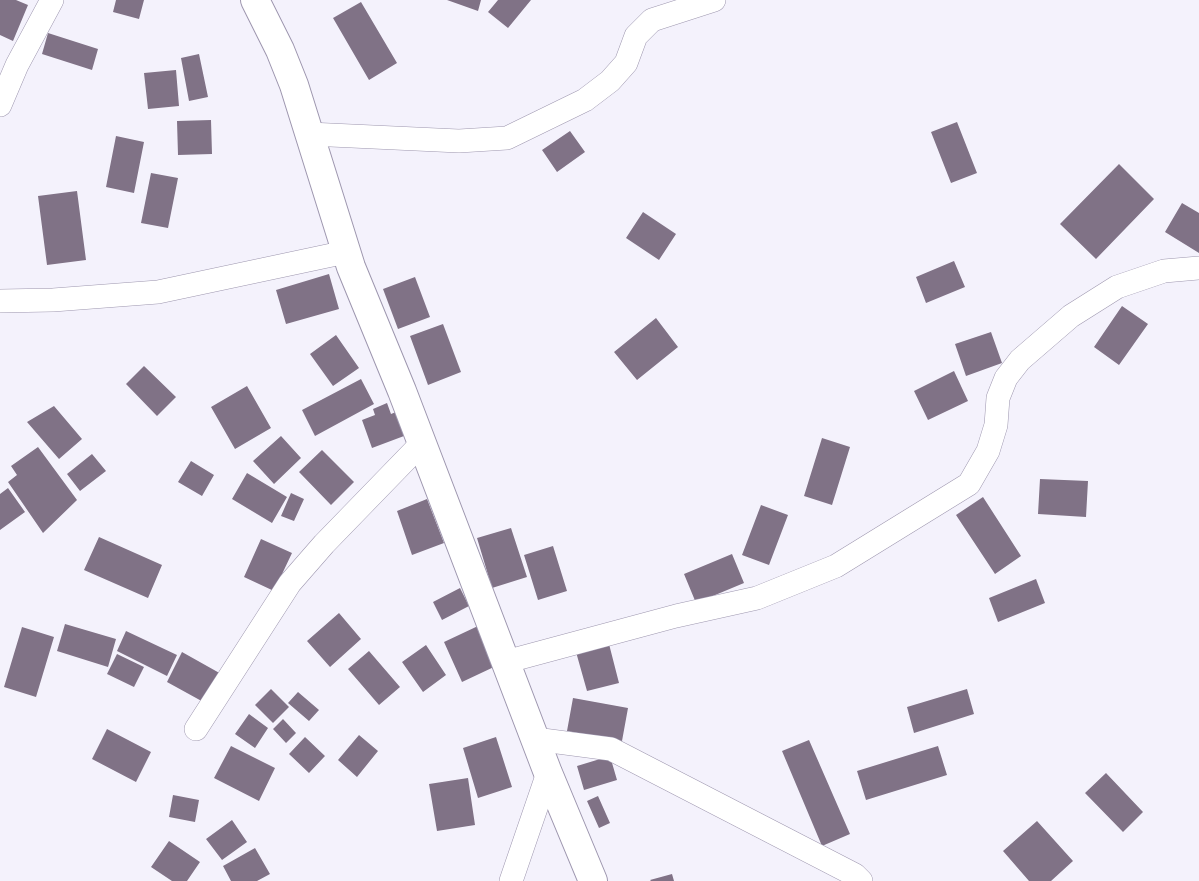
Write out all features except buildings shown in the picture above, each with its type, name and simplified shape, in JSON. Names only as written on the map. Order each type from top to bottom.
[{"type":"street","points":[[0,105],[52,0]]},
{"type":"street","points":[[255,0],[294,85],[346,252],[548,773],[593,881]]},
{"type":"street","points":[[309,134],[459,141],[507,138],[585,100],[610,82],[626,63],[636,36],[652,20],[714,0]]},
{"type":"street","points":[[0,300],[53,300],[158,292],[346,252]]},
{"type":"street","points":[[505,662],[676,616],[757,598],[836,566],[969,484],[988,451],[996,425],[998,398],[1006,378],[1020,360],[1071,316],[1117,286],[1164,271],[1199,268]]},
{"type":"street","points":[[196,729],[290,583],[421,444]]},
{"type":"street","points":[[535,739],[611,749],[855,875],[860,881]]},
{"type":"street","points":[[511,881],[548,773]]}]
